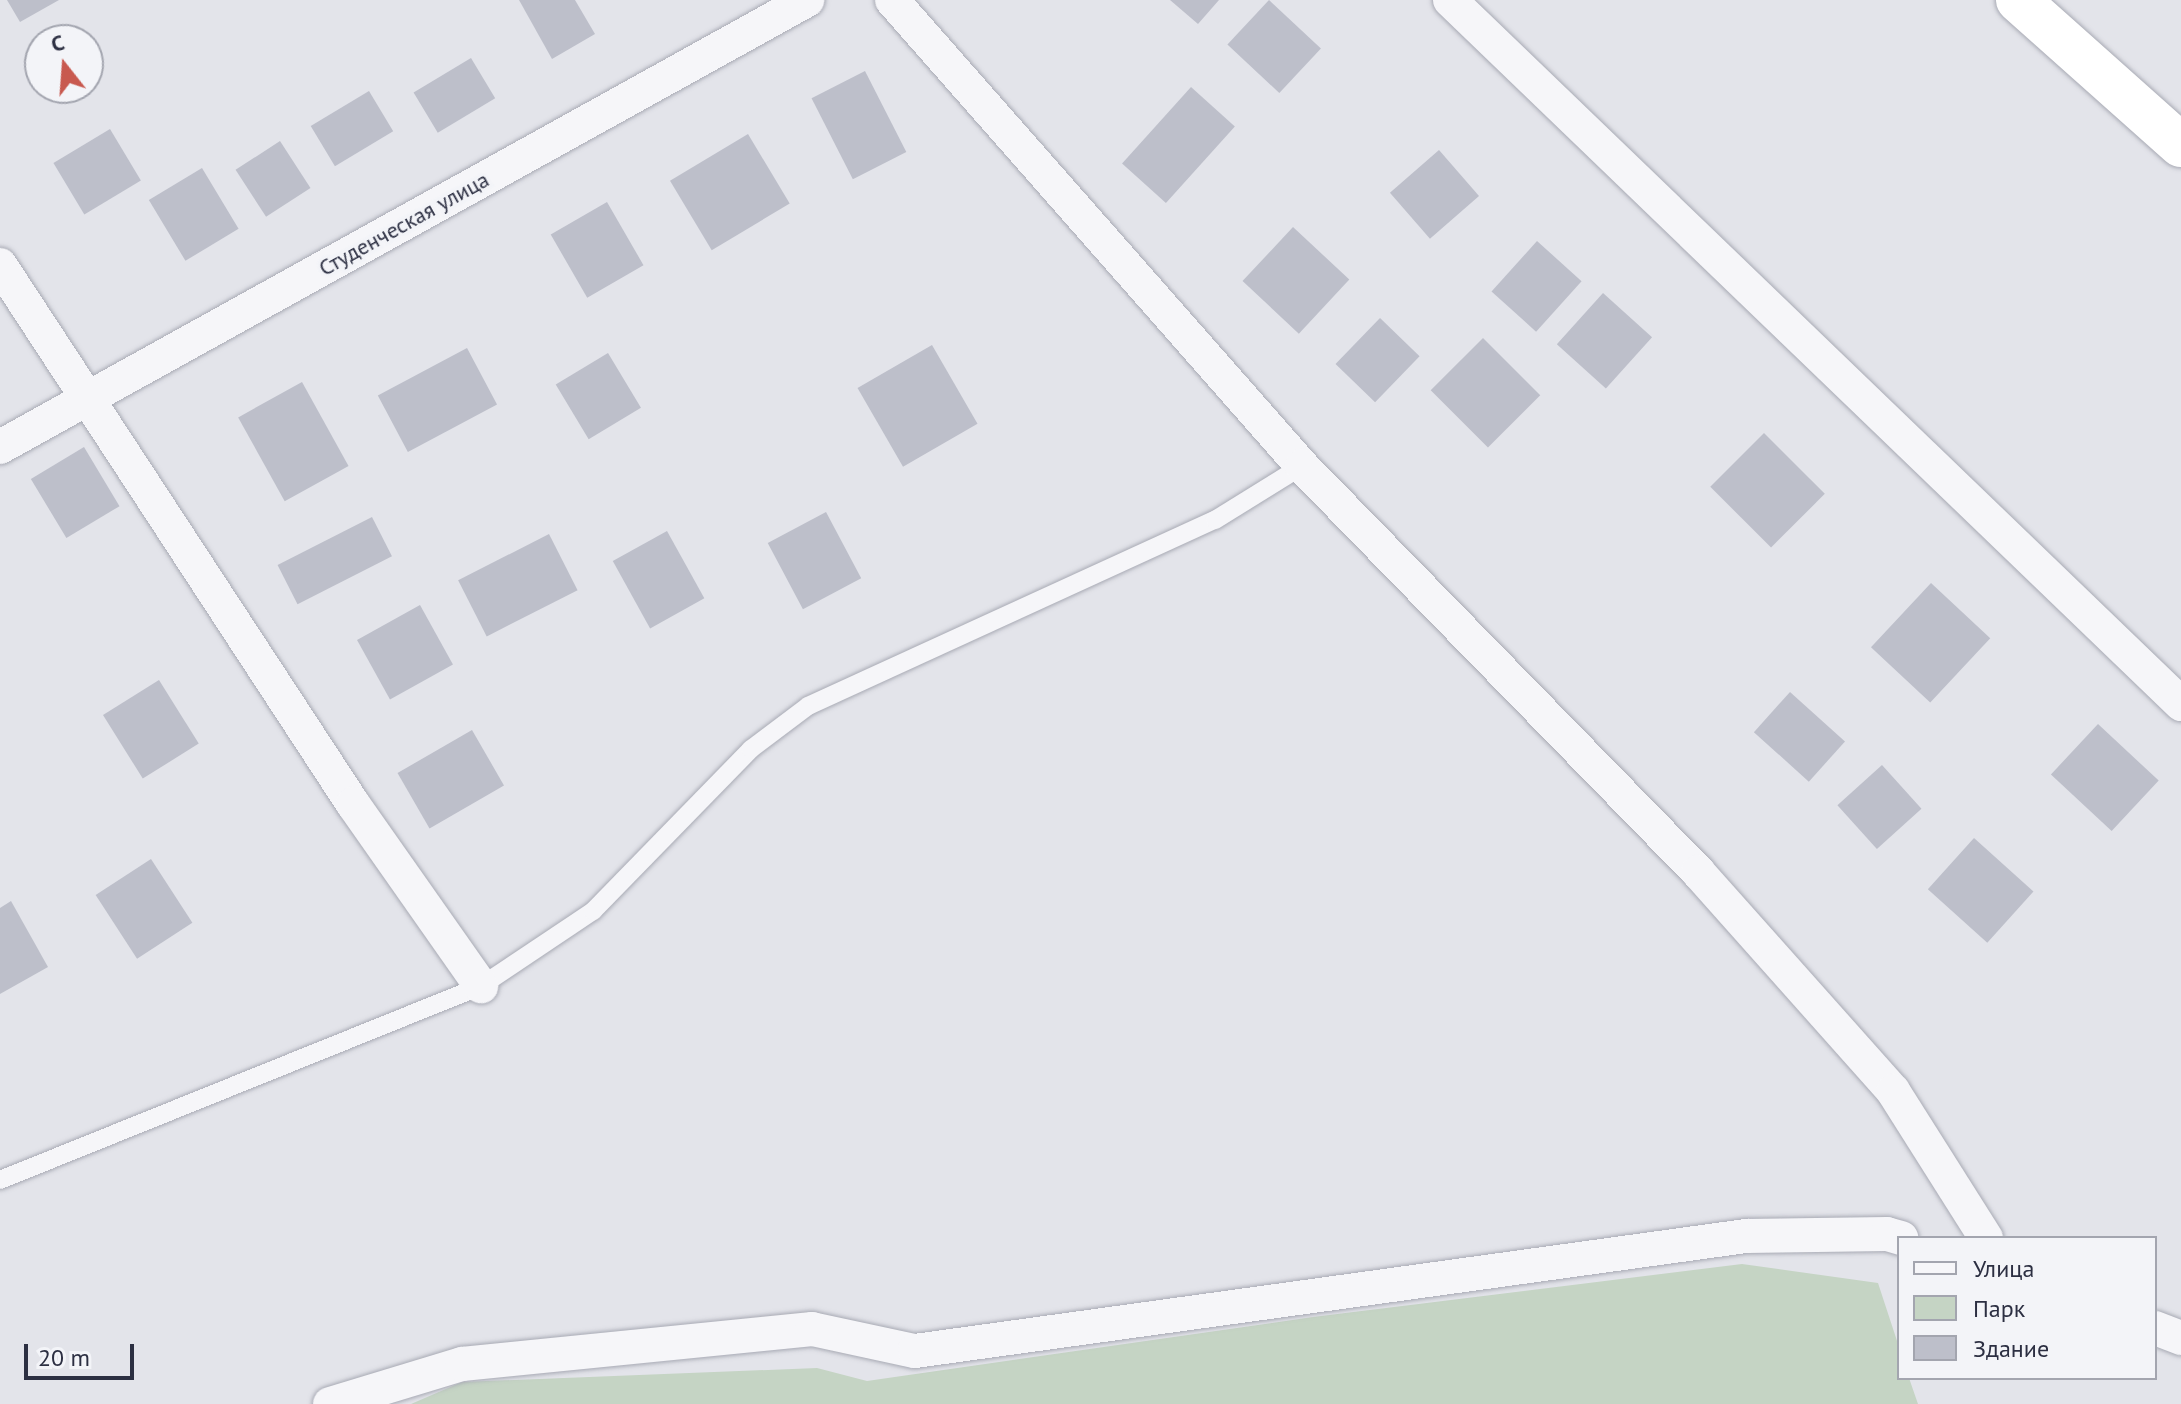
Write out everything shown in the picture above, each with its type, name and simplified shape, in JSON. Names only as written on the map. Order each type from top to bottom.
[{"type":"highway","points":[[2018,0],[2181,145]]},
{"type":"street","name":"Студенческая улица","points":[[0,447],[807,0]]},
{"type":"street","points":[[892,0],[1302,466],[1698,872],[1893,1091],[1985,1236]]},
{"type":"street","points":[[1450,0],[2181,704]]},
{"type":"street","points":[[0,265],[353,804],[481,986]]},
{"type":"street","points":[[330,1404],[462,1364],[812,1329],[915,1351],[1746,1236],[1887,1234],[1897,1237]]},
{"type":"street","points":[[2157,1329],[2181,1338]]},
{"type":"lane","points":[[0,1180],[481,986],[593,911],[751,749],[808,706],[1215,520],[1302,466]]},
{"type":"green space","points":[[1742,1264],[1878,1283],[1897,1341],[1897,1380],[1910,1380],[1918,1404],[411,1404],[462,1382],[817,1368],[867,1381],[1313,1317]]},
{"type":"building","points":[[7,0],[59,0],[20,22]]},
{"type":"building","points":[[519,0],[575,0],[595,34],[552,59]]},
{"type":"building","points":[[1170,0],[1219,0],[1198,24]]},
{"type":"building","points":[[1269,0],[1321,48],[1279,93],[1227,45]]},
{"type":"building","points":[[471,58],[495,98],[438,133],[414,93]]},
{"type":"building","points":[[865,71],[906,152],[853,179],[812,98]]},
{"type":"building","points":[[1191,87],[1235,126],[1166,203],[1122,164]]},
{"type":"building","points":[[369,91],[393,131],[335,166],[311,126]]},
{"type":"building","points":[[110,129],[141,180],[84,214],[53,163]]},
{"type":"building","points":[[748,134],[790,203],[712,250],[670,181]]},
{"type":"building","points":[[280,141],[310,188],[266,217],[236,170]]},
{"type":"building","points":[[1439,150],[1479,196],[1430,239],[1390,193]]},
{"type":"building","points":[[202,168],[239,229],[185,261],[149,200]]},
{"type":"building","points":[[607,202],[644,265],[587,298],[551,234]]},
{"type":"building","points":[[1293,227],[1349,280],[1299,334],[1243,281]]},
{"type":"building","points":[[1537,241],[1582,281],[1536,332],[1491,292]]},
{"type":"building","points":[[1603,293],[1652,337],[1606,388],[1557,344]]},
{"type":"building","points":[[1380,318],[1420,356],[1375,402],[1336,364]]},
{"type":"building","points":[[1483,338],[1540,395],[1488,448],[1431,390]]},
{"type":"building","points":[[932,345],[978,424],[903,467],[858,388]]},
{"type":"building","points":[[467,348],[497,405],[408,452],[378,395]]},
{"type":"building","points":[[608,353],[641,408],[589,439],[556,384]]},
{"type":"building","points":[[302,382],[349,466],[285,501],[238,417]]},
{"type":"building","points":[[1764,433],[1825,494],[1771,548],[1710,487]]},
{"type":"building","points":[[84,447],[120,506],[66,538],[31,479]]},
{"type":"building","points":[[826,512],[861,578],[803,609],[768,543]]},
{"type":"building","points":[[372,517],[392,556],[298,604],[278,565]]},
{"type":"building","points":[[667,531],[704,598],[650,628],[613,561]]},
{"type":"building","points":[[549,534],[578,590],[487,636],[458,580]]},
{"type":"building","points":[[1931,583],[1990,638],[1930,703],[1871,647]]},
{"type":"building","points":[[420,605],[453,664],[390,699],[357,640]]},
{"type":"building","points":[[159,680],[199,744],[143,779],[103,715]]},
{"type":"building","points":[[1790,692],[1845,742],[1809,782],[1754,732]]},
{"type":"building","points":[[2098,724],[2159,781],[2112,831],[2051,774]]},
{"type":"building","points":[[472,730],[504,785],[430,828],[398,773]]},
{"type":"building","points":[[1882,765],[1921,809],[1877,849],[1837,805]]},
{"type":"building","points":[[1974,838],[2033,892],[1987,943],[1928,889]]},
{"type":"building","points":[[151,859],[192,923],[137,959],[96,895]]},
{"type":"building","points":[[11,901],[48,967],[0,994],[0,908]]}]
